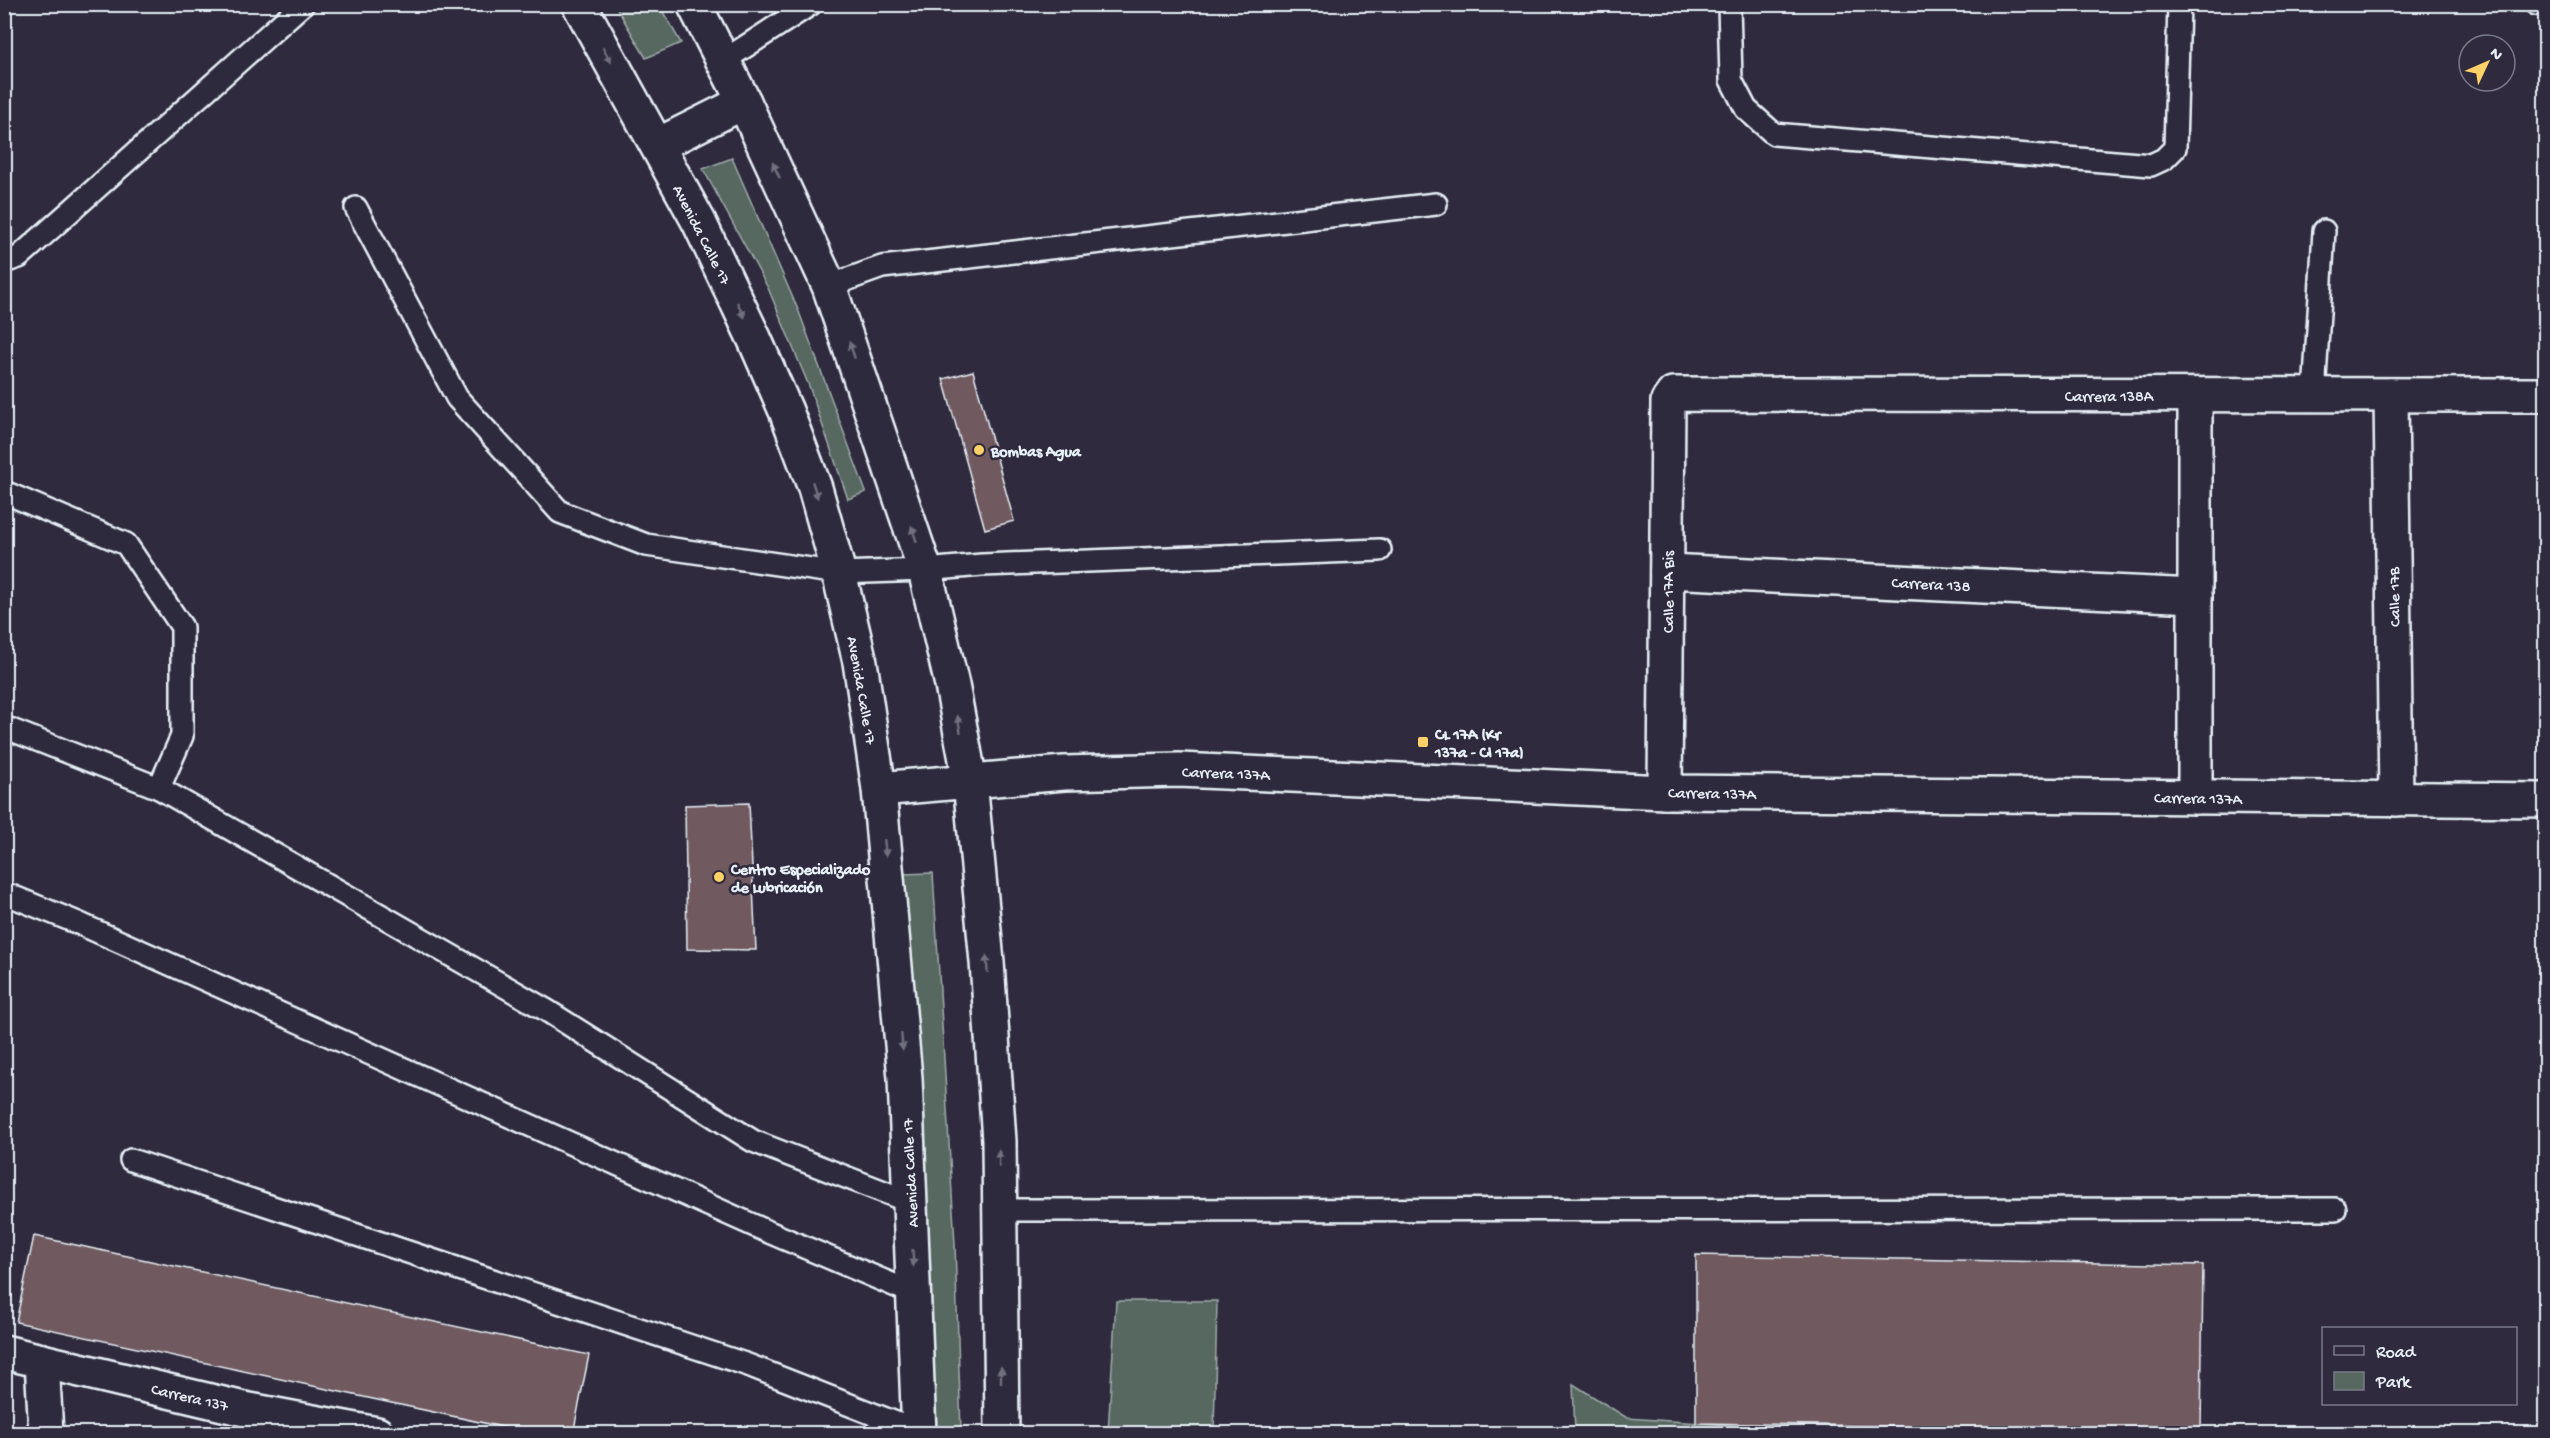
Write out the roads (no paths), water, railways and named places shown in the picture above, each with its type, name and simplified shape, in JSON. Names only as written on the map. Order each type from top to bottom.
[{"type":"street","name":"Avenida Calle 17","points":[[579,4],[699,222],[786,411],[814,488],[839,573],[860,662],[879,789],[905,1078],[919,1433]]},
{"type":"street","points":[[694,4],[744,102],[829,286],[925,570],[952,685],[970,781],[987,962],[999,1141],[1002,1434]]},
{"type":"street","points":[[657,145],[744,102]]},
{"type":"street","name":"Carrera 138A","points":[[1672,394],[2546,395]]},
{"type":"street","name":"Calle 17A Bis","points":[[1665,792],[1668,401],[1672,394]]},
{"type":"street","points":[[2195,395],[2195,797]]},
{"type":"street","name":"Calle 17B","points":[[2391,395],[2396,799]]},
{"type":"street","name":"Carrera 138","points":[[1667,571],[2195,596]]},
{"type":"street","name":"Carrera 137A","points":[[879,789],[1064,773],[1179,770],[1665,792],[2546,800]]},
{"type":"street","name":"Carrera 137","points":[[4,1352],[42,1361],[244,1421],[377,1434]]},
{"type":"street","points":[[42,1361],[46,1434]]},
{"type":"lane","points":[[4,261],[19,257],[303,4]]},
{"type":"lane","points":[[723,60],[811,4]]},
{"type":"lane","points":[[1729,4],[1731,80],[1746,109],[1774,134],[2151,165],[2164,159],[2175,148],[2179,4]]},
{"type":"lane","points":[[2536,4],[2546,5]]},
{"type":"lane","points":[[829,286],[882,267],[1436,204]]},
{"type":"lane","points":[[356,208],[458,398],[560,512],[646,544],[839,573],[925,570],[982,565],[1380,550]]},
{"type":"lane","points":[[2314,395],[2324,231]]},
{"type":"lane","points":[[4,492],[126,544],[182,627],[182,736],[159,788]]},
{"type":"lane","points":[[4,727],[159,788],[546,1010],[753,1141],[910,1202]]},
{"type":"lane","points":[[4,893],[78,922],[764,1230],[915,1294]]},
{"type":"lane","points":[[131,1160],[748,1365],[919,1433]]},
{"type":"lane","points":[[1000,1210],[2335,1209]]},
{"type":"place","name":"Bombas Agua","points":[[979,450]]},
{"type":"place","name":"CL 17A (Kr 137a - Cl 17a)","points":[[1423,742]]},
{"type":"place","name":"Centro Especializado de Lubricación","points":[[719,877]]}]
